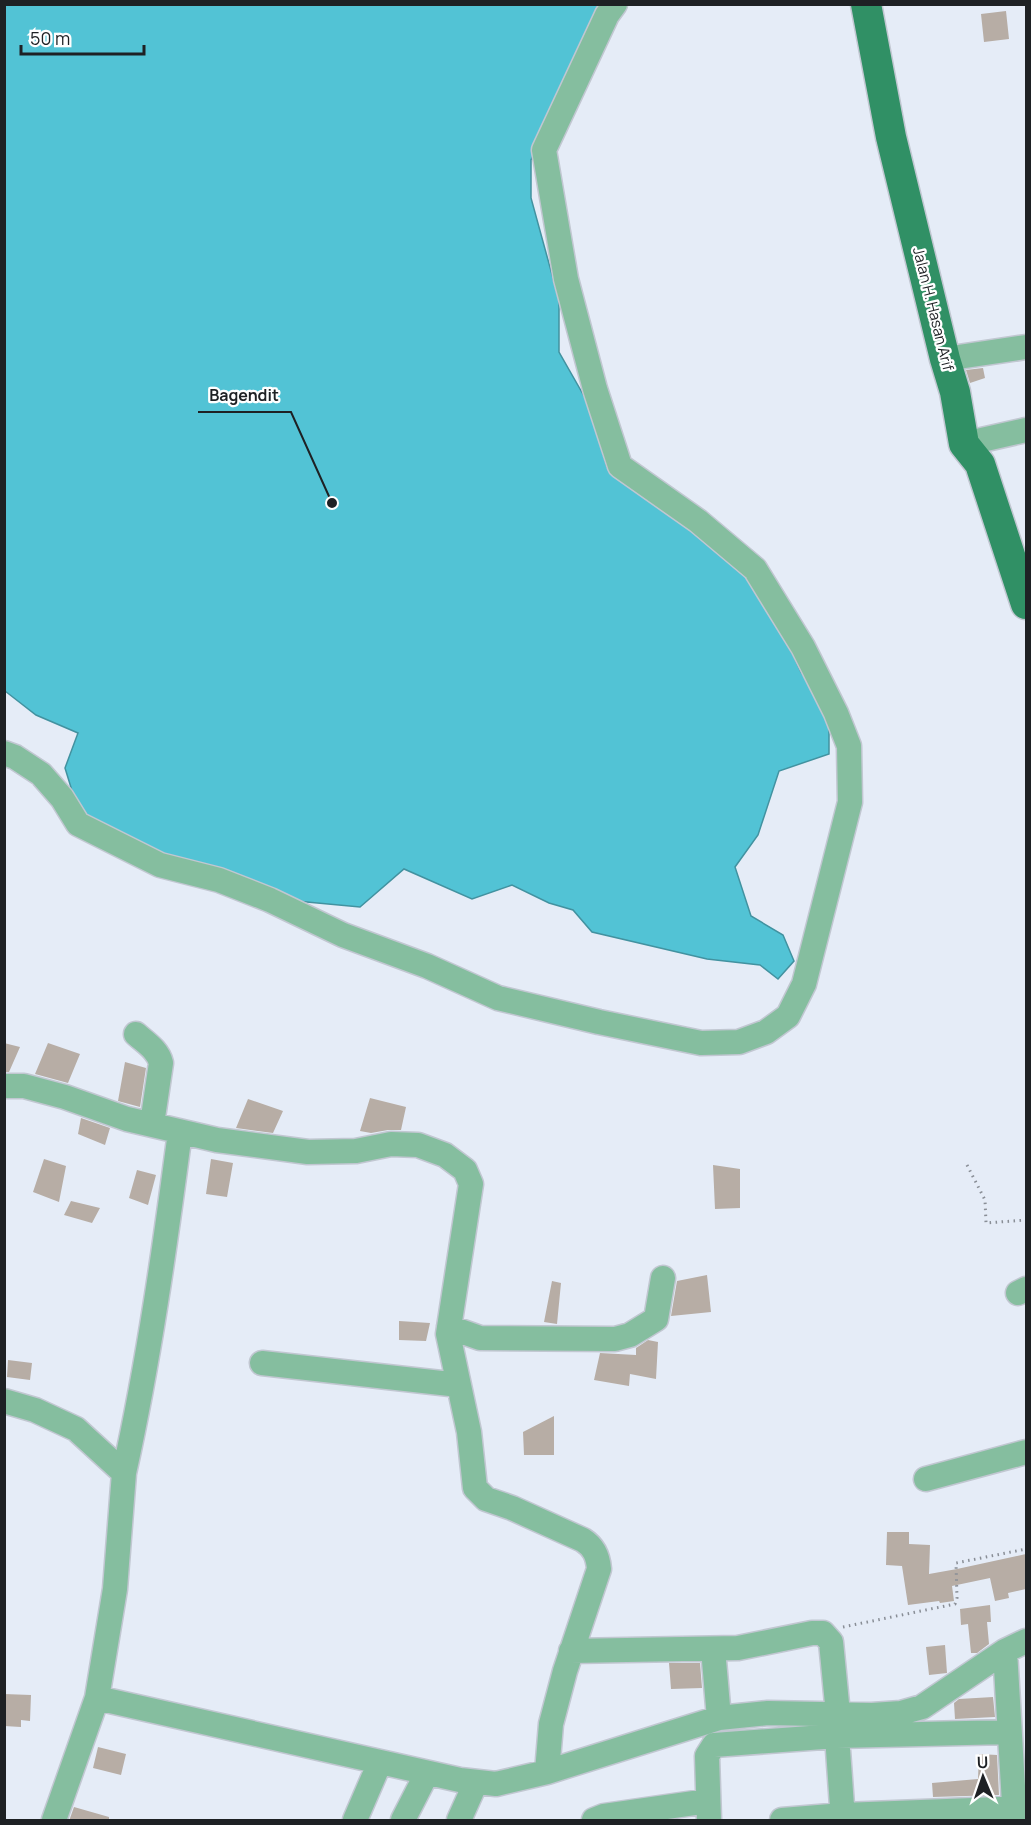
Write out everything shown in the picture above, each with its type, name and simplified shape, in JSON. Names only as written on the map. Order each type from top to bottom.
[{"type":"main road","name":"Jalan H. Hasan Arif","points":[[866,4],[891,137],[945,359],[956,392],[964,444],[980,464],[1026,604]]},
{"type":"street","points":[[4,753],[15,757],[41,774],[62,798],[78,824],[88,829],[160,864],[219,880],[343,935],[427,966],[498,998],[599,1022],[701,1042],[739,1042],[766,1032],[788,1016],[804,984],[850,802],[849,746],[836,713],[803,647],[755,568],[698,521],[620,466],[595,389],[566,279],[544,150],[607,15],[615,4]]},
{"type":"street","points":[[945,359],[1026,347]]},
{"type":"street","points":[[964,444],[1026,430]]},
{"type":"street","points":[[136,1034],[159,1055],[161,1063],[152,1124]]},
{"type":"street","points":[[4,1086],[24,1086],[65,1097],[127,1119],[216,1140],[308,1152],[356,1151],[391,1144],[418,1145],[445,1155],[465,1170],[471,1184],[448,1334],[469,1432],[475,1488],[486,1499],[512,1508],[588,1543],[598,1558],[599,1569],[571,1652],[551,1724],[547,1772]]},
{"type":"street","points":[[54,1821],[97,1698],[115,1589],[124,1473],[141,1390],[166,1240],[180,1132]]},
{"type":"street","points":[[449,1327],[480,1338],[615,1339],[630,1335],[656,1318],[663,1278]]},
{"type":"street","points":[[261,1363],[459,1384]]},
{"type":"street","points":[[4,1401],[35,1410],[76,1429],[124,1473]]},
{"type":"street","points":[[926,1479],[1026,1452]]},
{"type":"street","points":[[571,1652],[738,1648],[818,1632],[827,1635],[831,1642],[843,1818]]},
{"type":"street","points":[[594,1821],[604,1816],[709,1811],[706,1755],[714,1744],[838,1725],[902,1713],[921,1707],[1016,1646]]},
{"type":"street","points":[[782,1821],[1018,1812],[1009,1732],[1016,1646]]},
{"type":"street","points":[[713,1649],[720,1718]]},
{"type":"street","points":[[97,1698],[427,1773],[496,1784],[547,1772],[720,1718],[768,1713],[838,1725],[1009,1732]]},
{"type":"street","points":[[356,1821],[380,1762]]},
{"type":"street","points":[[403,1821],[427,1773]]},
{"type":"street","points":[[459,1821],[476,1782]]},
{"type":"path","points":[[967,1165],[985,1200],[986,1224],[1026,1220]]},
{"type":"path","points":[[818,1632],[955,1604],[957,1598],[956,1563],[1026,1549]]},
{"type":"water","points":[[4,5],[606,5],[571,70],[531,160],[531,198],[559,300],[559,352],[588,403],[607,467],[711,539],[768,601],[801,672],[829,712],[829,754],[779,771],[758,835],[735,867],[751,916],[783,935],[794,961],[778,979],[760,965],[707,959],[592,932],[573,910],[549,903],[512,885],[472,899],[404,869],[360,907],[296,901],[85,833],[65,768],[78,733],[36,715],[5,691]]},
{"type":"building","points":[[1006,11],[1009,39],[984,42],[981,14]]},
{"type":"building","points":[[983,368],[985,378],[970,383],[966,370]]},
{"type":"building","points":[[4,1043],[20,1047],[9,1072],[4,1072]]},
{"type":"building","points":[[48,1043],[80,1054],[68,1083],[35,1074]]},
{"type":"building","points":[[125,1062],[146,1068],[140,1107],[118,1101]]},
{"type":"building","points":[[370,1098],[406,1107],[401,1130],[371,1133],[360,1131]]},
{"type":"building","points":[[248,1099],[283,1111],[273,1133],[236,1128]]},
{"type":"building","points":[[81,1118],[110,1128],[105,1145],[78,1134]]},
{"type":"building","points":[[44,1159],[66,1166],[59,1202],[33,1192]]},
{"type":"building","points":[[211,1159],[233,1163],[227,1197],[206,1194]]},
{"type":"building","points":[[713,1165],[740,1169],[740,1208],[715,1209]]},
{"type":"building","points":[[137,1170],[156,1175],[148,1205],[129,1198]]},
{"type":"building","points":[[71,1201],[100,1208],[92,1223],[64,1215]]},
{"type":"building","points":[[707,1275],[711,1312],[671,1316],[677,1281]]},
{"type":"building","points":[[552,1281],[561,1283],[557,1324],[544,1322]]},
{"type":"building","points":[[399,1321],[430,1323],[426,1341],[399,1340]]},
{"type":"building","points":[[648,1340],[658,1342],[656,1379],[630,1374],[629,1386],[594,1380],[600,1353],[636,1355],[636,1348]]},
{"type":"building","points":[[8,1360],[32,1363],[30,1380],[7,1377]]},
{"type":"building","points":[[554,1416],[554,1455],[524,1455],[523,1432]]},
{"type":"building","points":[[887,1532],[909,1532],[909,1544],[930,1545],[929,1574],[1026,1554],[1026,1589],[1008,1593],[1009,1598],[995,1601],[990,1578],[952,1586],[954,1601],[908,1605],[902,1566],[886,1565]]},
{"type":"building","points":[[990,1605],[991,1622],[987,1622],[989,1644],[977,1653],[971,1653],[968,1624],[961,1625],[960,1609]]},
{"type":"building","points":[[945,1645],[947,1673],[929,1675],[926,1647]]},
{"type":"building","points":[[669,1663],[700,1663],[702,1688],[671,1689]]},
{"type":"building","points":[[4,1694],[31,1695],[30,1721],[21,1720],[21,1727],[4,1726]]},
{"type":"building","points":[[993,1697],[995,1717],[955,1719],[954,1703],[959,1699]]},
{"type":"building","points":[[98,1747],[126,1754],[121,1775],[93,1768]]},
{"type":"building","points":[[979,1754],[997,1755],[999,1795],[933,1797],[932,1783],[978,1779]]},
{"type":"building","points":[[74,1807],[109,1817],[109,1821],[69,1821]]},
{"type":"place","name":"Bagendit","points":[[332,503]]}]
